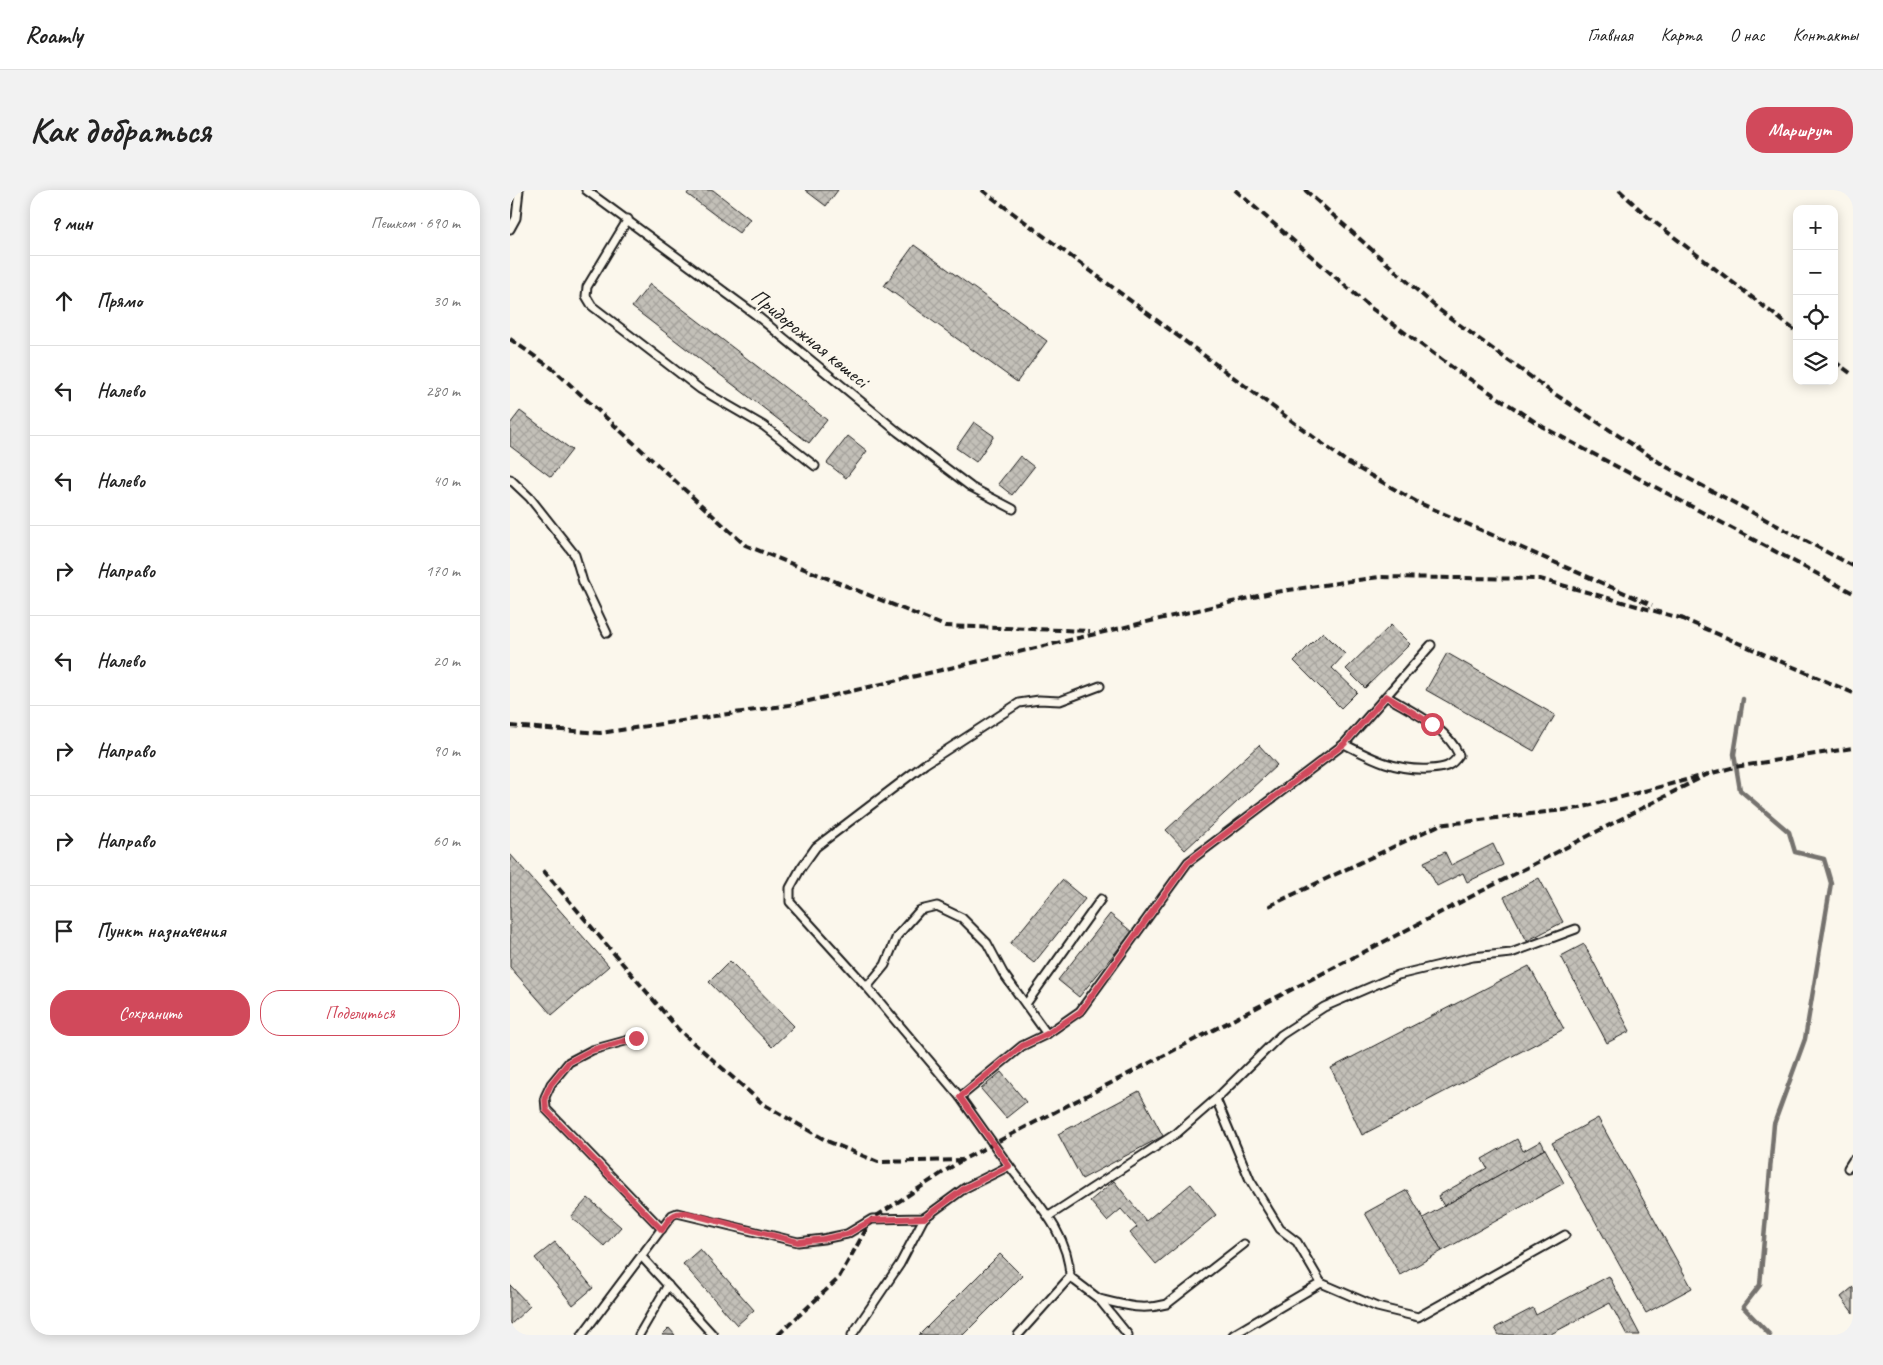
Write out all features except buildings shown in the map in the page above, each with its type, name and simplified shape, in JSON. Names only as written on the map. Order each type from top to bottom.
[{"type":"lane","points":[[510,229],[516,218],[519,190]]},
{"type":"lane","name":"Придорожная көшесі","points":[[586,190],[628,219],[756,315],[898,432],[971,487],[1013,509]]},
{"type":"lane","points":[[628,219],[587,287],[586,296],[592,306],[700,389],[764,426],[815,466]]},
{"type":"lane","points":[[510,479],[530,498],[575,555],[583,582],[607,633]]},
{"type":"lane","points":[[960,1097],[1022,1046],[1047,1034],[1080,1012],[1188,862],[1344,744],[1431,645]]},
{"type":"lane","points":[[1018,1335],[1070,1277],[1069,1261],[1065,1248],[1049,1216],[1009,1166],[960,1097],[867,987],[790,902],[790,888],[800,868],[816,847],[925,764],[1019,703],[1039,700],[1060,702],[1100,686]]},
{"type":"lane","points":[[1344,744],[1384,764],[1411,770],[1445,768],[1453,764],[1459,754],[1454,743],[1432,724],[1386,696]]},
{"type":"lane","points":[[1026,1004],[1101,899]]},
{"type":"lane","points":[[867,987],[885,965],[897,936],[920,910],[938,906],[962,918],[987,943],[1002,973],[1047,1034]]},
{"type":"lane","points":[[1049,1216],[1177,1133],[1281,1035],[1324,1007],[1398,975],[1473,957],[1511,953],[1576,929]]},
{"type":"lane","points":[[636,1038],[592,1050],[569,1062],[551,1084],[545,1097],[546,1110],[662,1230]]},
{"type":"lane","points":[[1216,1098],[1250,1180],[1280,1229],[1297,1242],[1321,1284],[1377,1307],[1418,1317],[1565,1234]]},
{"type":"lane","points":[[1848,1168],[1853,1160]]},
{"type":"lane","points":[[852,1335],[900,1264],[924,1218],[965,1188],[1009,1166]]},
{"type":"lane","points":[[582,1335],[672,1215],[677,1212],[798,1242],[847,1234],[872,1220],[924,1218]]},
{"type":"lane","points":[[1099,1299],[1130,1307],[1152,1308],[1167,1304],[1244,1244]]},
{"type":"lane","points":[[642,1257],[713,1335]]},
{"type":"lane","points":[[1070,1277],[1099,1299],[1128,1335]]},
{"type":"lane","points":[[1233,1335],[1321,1284]]},
{"type":"lane","points":[[639,1335],[668,1285]]},
{"type":"waterway","points":[[1743,699],[1734,754],[1740,790],[1789,832],[1795,852],[1824,859],[1831,883],[1805,1039],[1774,1124],[1760,1285],[1743,1307],[1770,1335]]},
{"type":"railway","points":[[982,190],[1347,462],[1417,502],[1652,605]]},
{"type":"railway","points":[[1235,190],[1371,308],[1456,370],[1543,427],[1853,593]]},
{"type":"railway","points":[[1305,190],[1438,309],[1550,391],[1665,466],[1853,566]]},
{"type":"railway","points":[[1619,190],[1648,217],[1793,329]]},
{"type":"railway","points":[[510,339],[553,369],[745,545],[945,626],[1090,631]]},
{"type":"railway","points":[[1838,364],[1853,375]]},
{"type":"railway","points":[[510,726],[600,733],[796,704],[1275,592],[1379,577],[1540,579],[1687,620]]},
{"type":"railway","points":[[1681,618],[1853,693]]},
{"type":"railway","points":[[1269,906],[1439,825],[1580,808],[1735,767],[1853,748]]},
{"type":"railway","points":[[778,1335],[838,1279],[872,1219],[962,1160],[1708,774]]},
{"type":"railway","points":[[543,870],[679,1030],[763,1104],[827,1141],[878,1162],[962,1160]]},
{"type":"route","points":[[636,1038],[592,1050],[569,1062],[551,1084],[545,1097],[546,1110],[662,1230],[672,1215],[677,1212],[798,1242],[847,1234],[872,1220],[924,1218],[965,1188],[1009,1166],[960,1097],[1022,1046],[1047,1034],[1080,1012],[1188,862],[1344,744],[1386,696],[1432,724]]}]
